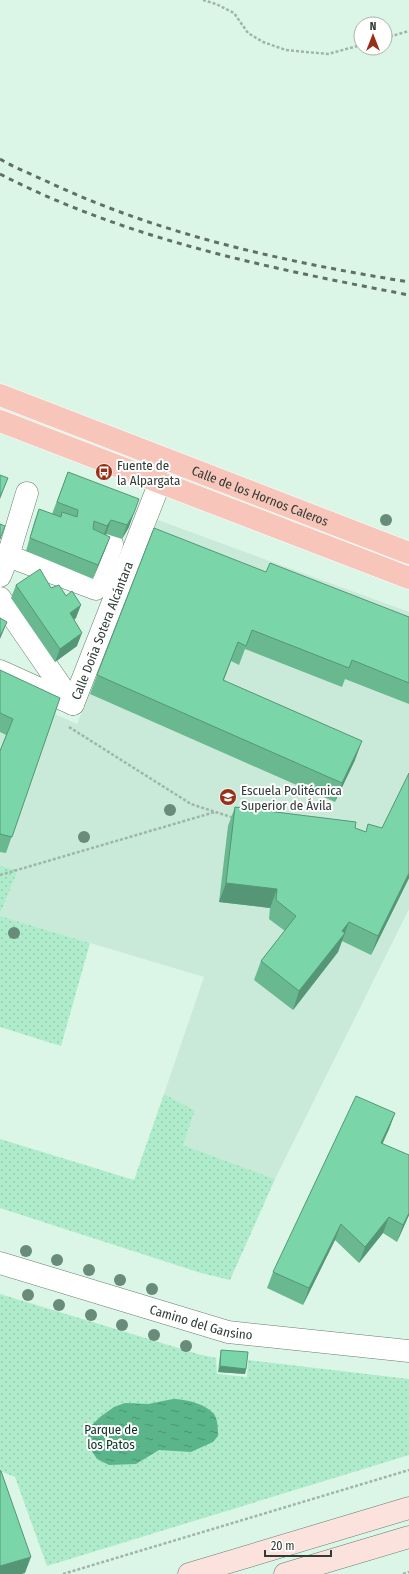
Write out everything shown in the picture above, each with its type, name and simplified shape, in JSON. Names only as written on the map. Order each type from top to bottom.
[{"type":"main road","name":"Calle de los Hornos Caleros","points":[[0,395],[409,553]]},
{"type":"main road","name":"Calle de los Hornos Caleros","points":[[0,421],[409,578]]},
{"type":"main road","points":[[189,1574],[409,1508]]},
{"type":"main road","points":[[285,1574],[409,1537]]},
{"type":"street","name":"Calle Doña Sotera Alcántara","points":[[0,671],[73,704],[160,482]]},
{"type":"street","points":[[0,576],[8,556],[27,493]]},
{"type":"street","points":[[8,556],[96,589],[112,544]]},
{"type":"street","points":[[0,598],[73,704]]},
{"type":"street","name":"Camino del Gansino","points":[[0,1263],[228,1332],[409,1351]]},
{"type":"path","points":[[203,0],[216,4],[234,13],[248,33],[263,42],[286,50],[328,54],[353,47]]},
{"type":"path","points":[[393,36],[409,31]]},
{"type":"path","points":[[73,704],[68,726],[191,804],[238,819]]},
{"type":"path","points":[[0,875],[216,812]]},
{"type":"path","points":[[63,1574],[409,1470]]},
{"type":"path","points":[[403,1574],[409,1572]]},
{"type":"shaded area","name":"Escuela Politécnica Superior de Ávila","points":[[158,520],[409,612],[409,909],[275,1179],[183,1145],[195,1112],[164,1094],[204,977],[0,916],[18,870],[0,866],[0,689],[77,724]]},
{"type":"green space","points":[[0,866],[18,870],[0,915]]},
{"type":"green space","points":[[0,916],[90,943],[61,1046],[0,1027]]},
{"type":"green space","points":[[164,1094],[195,1111],[183,1145],[275,1179],[230,1280],[201,1273],[0,1208],[0,1139],[134,1180]]},
{"type":"green space","name":"Parque de los Patos","points":[[0,1294],[198,1354],[216,1358],[217,1374],[247,1377],[248,1360],[409,1379],[409,1455],[47,1566],[15,1477],[0,1471]]},
{"type":"water","points":[[173,1399],[201,1405],[206,1407],[214,1414],[217,1422],[218,1436],[213,1442],[191,1452],[159,1450],[136,1464],[109,1465],[97,1459],[90,1448],[88,1435],[91,1426],[100,1417],[114,1407],[125,1403],[148,1404]]},
{"type":"building","points":[[68,472],[139,499],[134,513],[127,525],[111,520],[107,526],[94,521],[93,529],[110,537],[98,565],[30,538],[39,509],[61,517],[62,512],[77,517],[78,510],[57,502]]},
{"type":"building","points":[[0,475],[8,478],[0,497]]},
{"type":"building","points":[[0,524],[5,526],[0,539]]},
{"type":"building","name":"Escuela Politécnica Superior de Ávila","points":[[154,528],[266,572],[270,563],[409,617],[409,683],[352,660],[349,668],[252,630],[246,646],[238,642],[223,680],[362,741],[342,783],[97,675]]},
{"type":"building","points":[[40,569],[51,588],[59,585],[66,596],[72,591],[81,605],[70,613],[82,633],[60,649],[16,585]]},
{"type":"building","points":[[0,618],[7,622],[0,636]]},
{"type":"building","points":[[0,670],[60,698],[12,837],[0,834],[0,751],[13,719],[0,713]]},
{"type":"building","name":"Escuela Politécnica Superior de Ávila","points":[[409,773],[409,873],[378,936],[349,922],[342,931],[345,933],[299,991],[261,961],[296,916],[276,900],[277,889],[226,883],[235,807],[356,822],[355,828],[366,832],[368,824],[382,828]]},
{"type":"building","points":[[356,1096],[395,1113],[381,1143],[409,1155],[409,1213],[403,1225],[389,1217],[365,1247],[341,1224],[309,1288],[273,1272]]},
{"type":"building","points":[[221,1350],[248,1352],[246,1369],[220,1366]]},
{"type":"building","points":[[0,1470],[31,1557],[0,1566]]},
{"type":"railway","points":[[0,159],[23,171],[89,200],[133,217],[178,231],[270,255],[409,282]]},
{"type":"railway","points":[[0,174],[49,197],[98,217],[149,234],[252,262],[409,295]]},
{"type":"place","name":"Fuente de la Alpargata","points":[[104,472]]},
{"type":"place","name":"Escuela Politécnica Superior de Ávila","points":[[228,797]]}]
